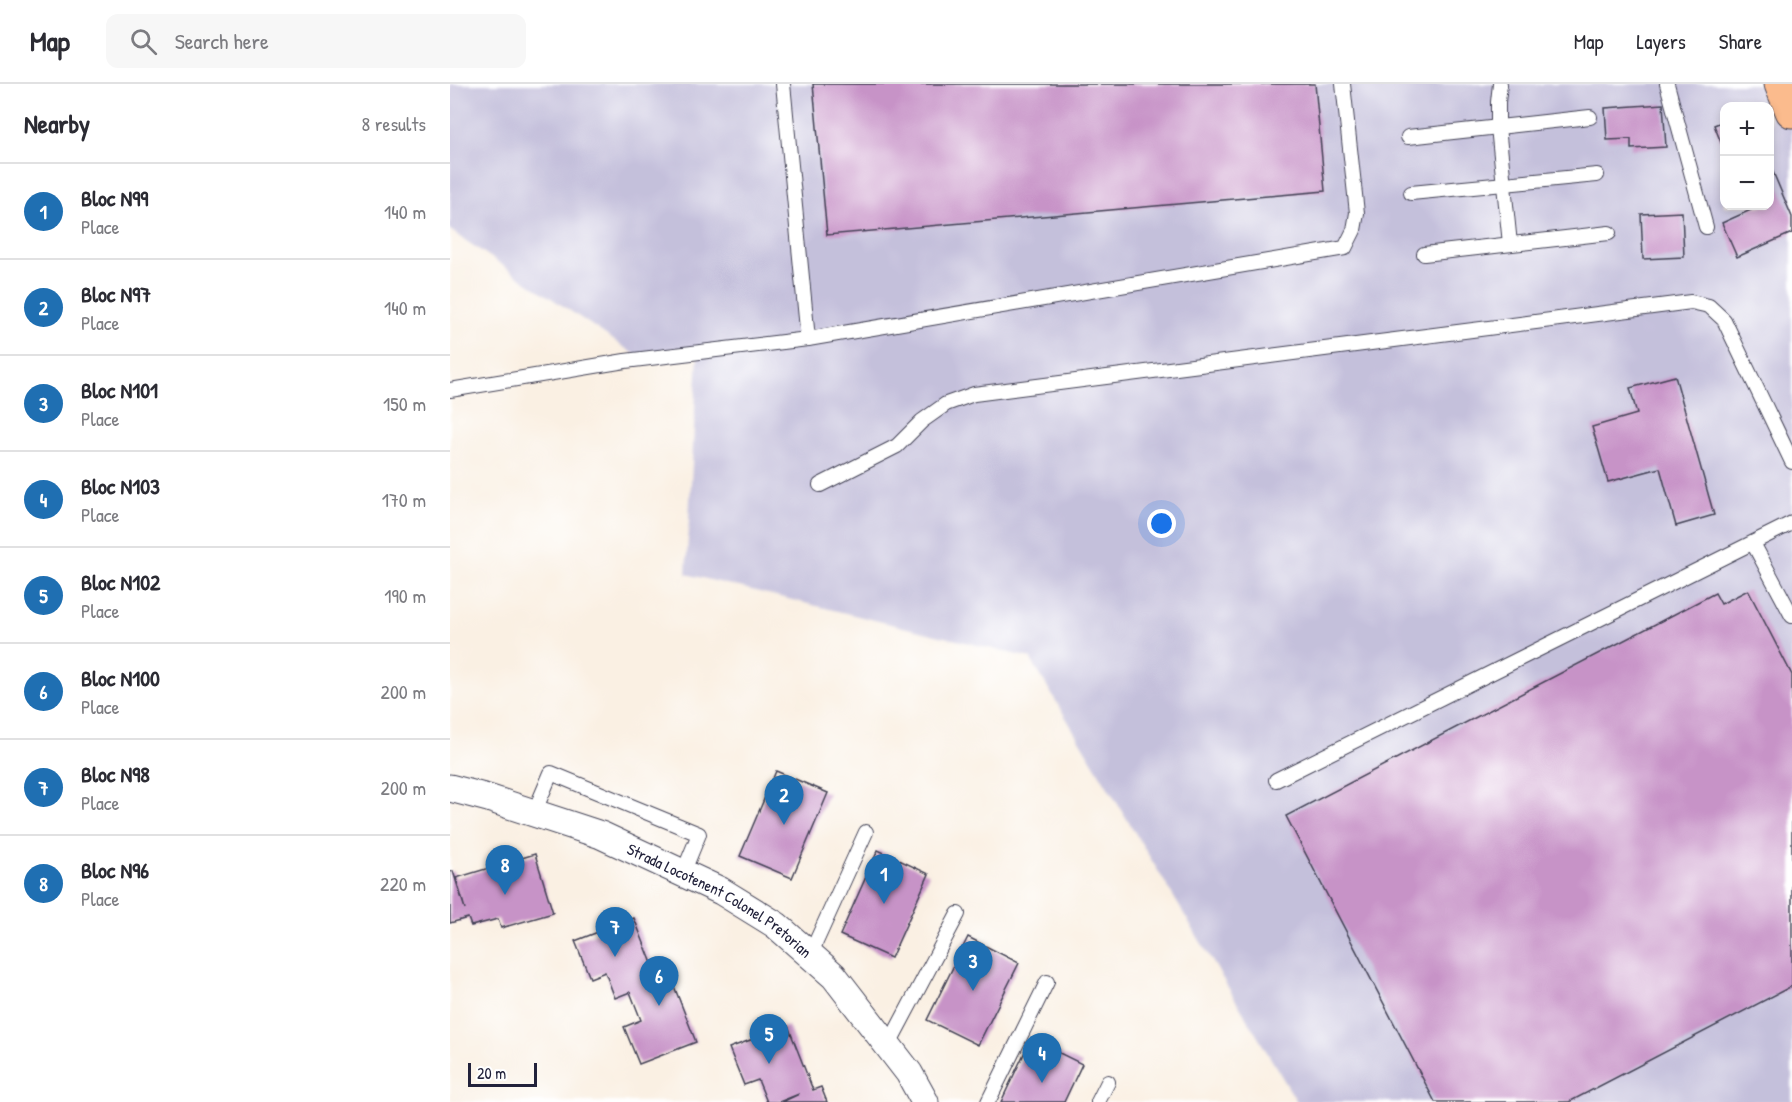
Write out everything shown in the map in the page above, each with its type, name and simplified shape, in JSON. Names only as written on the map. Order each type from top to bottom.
[{"type":"main road","points":[[1781,84],[1792,111]]},
{"type":"street","name":"Strada Locotenent Colonel Pretorian","points":[[450,788],[602,835],[721,891],[776,925],[834,976],[909,1074],[925,1102]]},
{"type":"lane","points":[[783,84],[808,339]]},
{"type":"lane","points":[[450,390],[625,361],[808,339],[1345,248],[1354,230],[1357,213],[1343,84]]},
{"type":"lane","points":[[1500,84],[1497,102],[1498,127],[1510,244]]},
{"type":"lane","points":[[1667,84],[1706,227]]},
{"type":"lane","points":[[1408,137],[1590,117]]},
{"type":"lane","points":[[1411,193],[1597,176]]},
{"type":"lane","points":[[1424,254],[1609,233]]},
{"type":"lane","points":[[820,485],[897,446],[922,421],[946,404],[974,394],[1691,302],[1709,306],[1724,320],[1792,462]]},
{"type":"lane","points":[[1276,780],[1792,523]]},
{"type":"lane","points":[[1753,543],[1792,616]]},
{"type":"lane","points":[[534,813],[551,772],[699,834],[683,873]]},
{"type":"lane","points":[[810,955],[866,832]]},
{"type":"lane","points":[[888,1046],[958,914]]},
{"type":"lane","points":[[988,1102],[1047,982]]},
{"type":"lane","points":[[1098,1102],[1108,1082]]},
{"type":"shaded area","points":[[450,84],[1792,84],[1792,1102],[1297,1102],[1030,658],[686,574],[698,355],[643,360],[450,230]]},
{"type":"building","points":[[813,84],[1315,84],[1325,191],[827,235]]},
{"type":"building","points":[[1663,104],[1666,147],[1631,149],[1631,139],[1607,140],[1605,108]]},
{"type":"building","points":[[1720,123],[1720,140],[1714,125]]},
{"type":"building","points":[[1774,174],[1792,217],[1792,233],[1737,257],[1722,223],[1751,210],[1774,210]]},
{"type":"building","points":[[1682,212],[1684,257],[1643,259],[1641,214]]},
{"type":"building","points":[[1675,376],[1714,515],[1676,526],[1660,468],[1608,482],[1592,427],[1637,414],[1630,388]]},
{"type":"building","points":[[1748,590],[1792,675],[1792,986],[1569,1102],[1435,1102],[1286,816],[1715,593],[1721,604]]},
{"type":"building","points":[[776,771],[828,793],[792,878],[740,856]]},
{"type":"building","points":[[878,850],[929,874],[891,958],[840,935]]},
{"type":"building","points":[[535,854],[553,913],[501,928],[498,919],[471,926],[468,918],[450,923],[450,872],[453,871],[465,909],[456,878]]},
{"type":"building","points":[[634,918],[659,981],[670,976],[696,1042],[639,1064],[624,1027],[641,1020],[630,992],[615,998],[605,972],[590,978],[575,941]]},
{"type":"building","points":[[968,937],[1019,963],[978,1045],[927,1020]]},
{"type":"building","points":[[788,1026],[813,1090],[821,1087],[827,1102],[782,1102],[799,1094],[779,1102],[767,1102],[758,1080],[744,1085],[729,1048]]},
{"type":"building","points":[[1031,1039],[1082,1064],[1064,1102],[1001,1102]]},
{"type":"place","name":"Bloc N97","points":[[784,825]]},
{"type":"place","name":"Bloc N96","points":[[505,895]]},
{"type":"place","name":"Bloc N99","points":[[884,904]]},
{"type":"place","name":"Bloc N98","points":[[615,957]]},
{"type":"place","name":"Bloc N101","points":[[973,991]]},
{"type":"place","name":"Bloc N100","points":[[659,1006]]},
{"type":"place","name":"Bloc N102","points":[[769,1064]]},
{"type":"place","name":"Bloc N103","points":[[1042,1083]]}]
